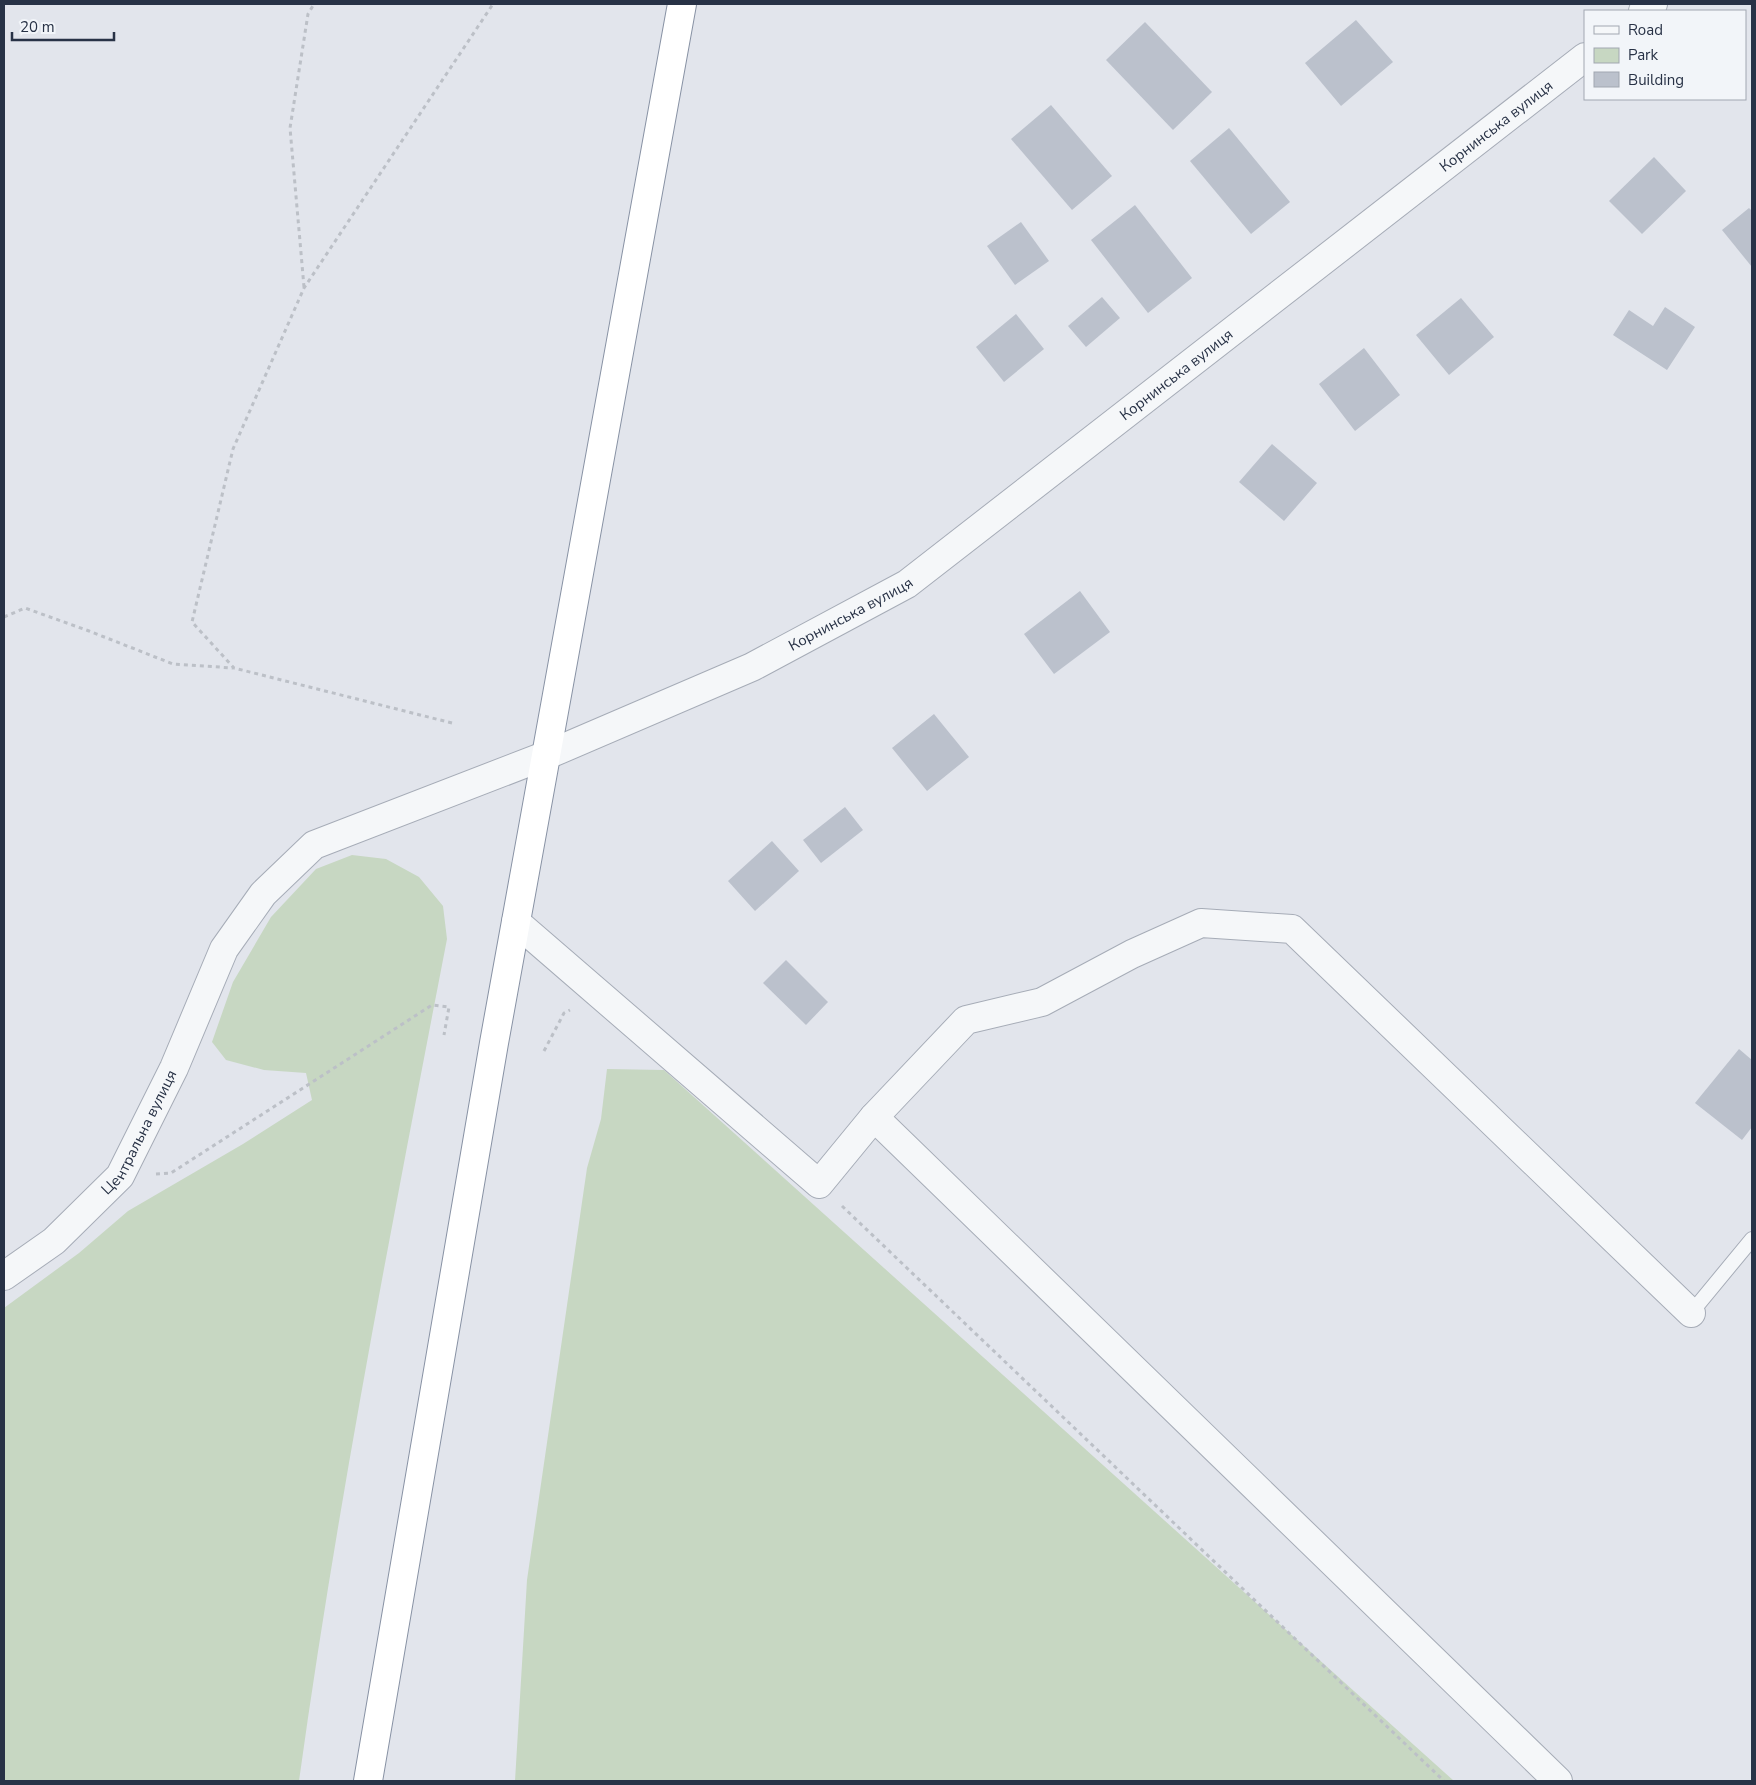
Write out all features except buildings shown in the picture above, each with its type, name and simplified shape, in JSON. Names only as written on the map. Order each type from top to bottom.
[{"type":"highway","points":[[368,1781],[494,1043],[682,4]]},
{"type":"street","name":"Корнинська вулиця","points":[[547,755],[752,667],[907,584],[1584,58]]},
{"type":"street","name":"Центральна вулиця","points":[[4,1276],[54,1241],[120,1176],[174,1068],[224,949],[263,894],[314,845],[547,755]]},
{"type":"street","points":[[516,922],[820,1184],[874,1117],[966,1020],[1042,1002],[1132,954],[1201,923],[1292,929],[1691,1313]]},
{"type":"street","points":[[874,1117],[1558,1781]]},
{"type":"lane","points":[[1691,1313],[1752,1239]]},
{"type":"path","points":[[304,288],[290,128],[308,14],[314,4]]},
{"type":"path","points":[[234,668],[192,622],[234,449],[304,288],[493,4]]},
{"type":"path","points":[[4,617],[25,608],[89,630],[172,664],[234,668],[452,723]]},
{"type":"path","points":[[120,1176],[171,1173],[432,1005],[449,1007],[444,1035]]},
{"type":"path","points":[[820,1184],[1444,1781]]},
{"type":"green space","points":[[352,855],[386,859],[419,877],[443,906],[447,939],[349,1464],[314,1675],[299,1781],[4,1781],[4,1308],[79,1253],[128,1211],[243,1144],[312,1100],[306,1073],[264,1070],[226,1060],[212,1042],[233,982],[271,917],[316,869]]},
{"type":"green space","points":[[607,1069],[664,1070],[1454,1781],[515,1781],[527,1580],[587,1168],[601,1119]]}]
